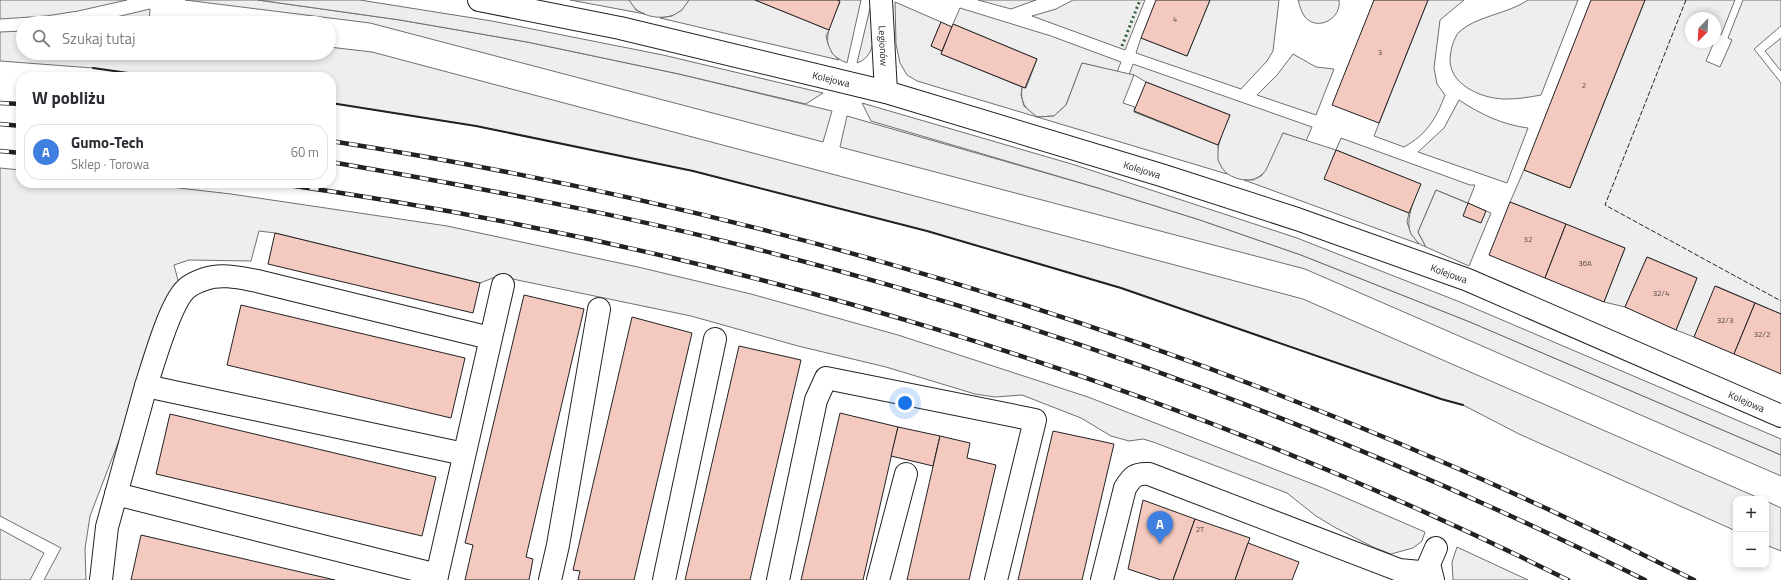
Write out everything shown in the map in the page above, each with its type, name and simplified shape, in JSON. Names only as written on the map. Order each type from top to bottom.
[{"type":"street","name":"Kolejowa","points":[[479,0],[620,28],[886,92],[1161,175],[1297,219],[1468,280],[1781,416]]},
{"type":"street","name":"Legionów","points":[[881,0],[886,92]]},
{"type":"street","points":[[101,580],[107,527],[146,386],[161,339],[173,309],[185,290],[205,278],[228,277],[257,281],[490,338]]},
{"type":"street","points":[[116,494],[436,578],[503,285]]},
{"type":"street","points":[[550,580],[558,545],[599,309]]},
{"type":"street","points":[[664,580],[715,339]]},
{"type":"street","points":[[778,580],[816,400],[826,378],[1035,420],[996,580]]},
{"type":"street","points":[[146,386],[464,454]]},
{"type":"street","points":[[878,580],[906,474]]},
{"type":"street","points":[[1102,580],[1125,488],[1130,480],[1138,474],[1149,474],[1399,570],[1432,575],[1429,564],[1436,548]]},
{"type":"shaded area","points":[[0,0],[127,0],[78,11],[46,16],[16,16],[16,18],[0,19]]},
{"type":"shaded area","points":[[185,0],[258,0],[400,20],[527,42],[679,74],[832,111],[823,142],[370,23],[336,19],[336,16],[314,16]]},
{"type":"shaded area","points":[[258,0],[360,0],[492,21],[663,55],[823,93],[806,104],[679,74],[527,42],[400,20]]},
{"type":"shaded area","points":[[570,0],[629,0],[636,10],[645,14]]},
{"type":"shaded area","points":[[629,0],[689,0],[685,7],[676,14],[653,17],[638,11]]},
{"type":"shaded area","points":[[689,0],[755,0],[829,30],[826,36],[828,44],[832,53],[839,60],[660,18],[672,16],[682,10]]},
{"type":"shaded area","points":[[837,0],[861,0],[847,63],[837,58],[831,51],[828,44],[830,28],[840,2]]},
{"type":"shaded area","points":[[872,0],[874,27],[873,45],[870,53],[865,59],[857,63]]},
{"type":"shaded area","points":[[978,0],[1036,0],[1011,9]]},
{"type":"shaded area","points":[[1073,0],[1145,0],[1125,50],[1032,16],[1056,9]]},
{"type":"shaded area","points":[[1210,0],[1279,0],[1273,51],[1267,61],[1241,89],[1136,53],[1141,38],[1187,56]]},
{"type":"shaded area","points":[[1298,0],[1339,0],[1339,7],[1337,12],[1328,21],[1316,23],[1305,17]]},
{"type":"shaded area","points":[[1428,0],[1464,0],[1440,20],[1434,68],[1437,84],[1445,95],[1442,104],[1434,119],[1425,131],[1404,147],[1374,136]]},
{"type":"shaded area","points":[[1528,0],[1578,0],[1541,95],[1516,99],[1499,99],[1480,94],[1463,85],[1456,78],[1450,61],[1452,46],[1459,32],[1474,22],[1511,9]]},
{"type":"shaded area","points":[[1645,0],[1735,0],[1721,35],[1721,12],[1685,12],[1685,48],[1711,48],[1706,61],[1720,67],[1732,40],[1728,38],[1743,0],[1781,0],[1781,26],[1754,49],[1781,83],[1781,314],[1716,286],[1694,337],[1676,330],[1697,278],[1647,257],[1625,307],[1604,302],[1625,248],[1510,202],[1524,170],[1570,188]]},
{"type":"shaded area","points":[[895,2],[941,22],[931,46],[942,51],[941,54],[1022,87],[1021,95],[1024,106],[1037,117],[917,81],[907,75],[900,63],[896,44]]},
{"type":"shaded area","points":[[960,8],[1051,36],[1121,62],[1117,72],[1082,63],[1066,105],[1054,116],[1037,117],[1024,105],[1022,87],[1026,88],[1037,59],[953,24]]},
{"type":"shaded area","points":[[150,9],[150,16],[120,16]]},
{"type":"shaded area","points":[[16,31],[16,60],[336,60],[336,48],[372,52],[1303,299],[1754,496],[1733,496],[1733,530],[1519,434],[1463,405],[1441,399],[1121,288],[927,231],[693,171],[476,126],[336,104],[336,72],[121,72],[93,68],[0,61],[0,32]]},
{"type":"shaded area","points":[[1781,38],[1781,71],[1765,51]]},
{"type":"shaded area","points":[[1293,54],[1316,67],[1334,69],[1316,115],[1257,95],[1277,75]]},
{"type":"shaded area","points":[[1082,63],[1134,75],[1123,103],[1135,107],[1134,112],[1218,145],[1218,160],[1227,174],[1037,117],[1054,116],[1066,105]]},
{"type":"shaded area","points":[[1133,64],[1312,127],[1306,141],[1283,133],[1272,162],[1260,176],[1248,180],[1236,178],[1226,173],[1220,167],[1218,159],[1220,142],[1230,115],[1146,82],[1134,75],[1129,75]]},
{"type":"shaded area","points":[[1459,100],[1475,110],[1501,122],[1528,128],[1507,183],[1418,152],[1444,128]]},
{"type":"shaded area","points":[[862,103],[1075,165],[1297,238],[1460,302],[1781,439],[1781,455],[1470,322],[1301,255],[1200,220],[1098,188],[871,121]]},
{"type":"shaded area","points":[[847,116],[1098,188],[1200,220],[1301,255],[1470,322],[1781,455],[1781,476],[1305,269],[840,147]]},
{"type":"shaded area","points":[[1283,133],[1336,150],[1325,179],[1409,213],[1407,222],[1411,234],[1419,244],[1244,180],[1253,180],[1261,176],[1266,170]]},
{"type":"shaded area","points":[[1341,138],[1470,185],[1475,185],[1468,203],[1436,190],[1418,232],[1426,247],[1417,242],[1411,235],[1409,228],[1411,210],[1420,184],[1336,150]]},
{"type":"shaded area","points":[[0,168],[16,170],[16,188],[179,188],[231,194],[447,226],[638,267],[751,294],[898,335],[1088,397],[1323,488],[1425,532],[1422,541],[1413,548],[1391,554],[1373,547],[1336,528],[1316,516],[1287,493],[1153,442],[1143,439],[1129,441],[1111,436],[1081,418],[1022,395],[995,397],[975,394],[886,367],[798,346],[691,316],[498,276],[480,283],[275,233],[259,231],[251,261],[189,260],[174,265],[179,284],[90,516],[85,549],[86,580],[44,580],[61,548],[0,516]]},
{"type":"shaded area","points":[[1436,190],[1491,213],[1469,266],[1426,247],[1418,232]]},
{"type":"shaded area","points":[[1769,502],[1781,508],[1781,551],[1769,546]]},
{"type":"shaded area","points":[[0,529],[44,553],[30,580],[0,580]]},
{"type":"shaded area","points":[[1457,547],[1528,580],[1453,580],[1452,562]]},
{"type":"building","points":[[755,0],[837,0],[840,1],[829,30]]},
{"type":"building","points":[[1156,0],[1210,0],[1187,56],[1141,38]]},
{"type":"building","points":[[1374,0],[1428,0],[1379,123],[1332,105]]},
{"type":"building","points":[[1591,0],[1645,0],[1570,188],[1524,170]]},
{"type":"building","points":[[941,22],[952,27],[942,51],[931,46]]},
{"type":"building","points":[[953,24],[1037,59],[1025,88],[941,54]]},
{"type":"building","points":[[1146,82],[1230,115],[1218,145],[1134,111]]},
{"type":"building","points":[[1336,150],[1421,184],[1409,213],[1324,179]]},
{"type":"building","points":[[1510,202],[1566,224],[1545,278],[1489,255]]},
{"type":"building","points":[[1468,203],[1486,211],[1481,223],[1463,216]]},
{"type":"building","points":[[1566,224],[1625,248],[1604,302],[1545,278]]},
{"type":"building","points":[[275,233],[480,283],[473,313],[268,264]]},
{"type":"building","points":[[1647,257],[1697,278],[1676,330],[1625,307]]},
{"type":"building","points":[[1715,286],[1755,303],[1734,354],[1694,337]]},
{"type":"building","points":[[524,295],[584,309],[526,557],[533,559],[529,580],[465,580],[473,545],[465,543]]},
{"type":"building","points":[[1755,303],[1781,314],[1781,374],[1734,354]]},
{"type":"building","points":[[241,305],[465,358],[451,418],[227,365]]},
{"type":"building","points":[[632,317],[692,333],[634,580],[578,580],[580,571],[573,570]]},
{"type":"building","points":[[739,346],[801,360],[750,580],[685,580]]},
{"type":"building","points":[[840,413],[898,427],[863,580],[801,580]]},
{"type":"building","points":[[170,414],[436,477],[422,536],[156,474]]},
{"type":"building","points":[[898,427],[940,436],[933,466],[891,456]]},
{"type":"building","points":[[1053,431],[1114,444],[1082,580],[1018,580]]},
{"type":"building","points":[[940,436],[970,443],[967,458],[996,465],[969,580],[907,580]]},
{"type":"building","points":[[1143,500],[1195,519],[1173,580],[1161,580],[1128,569]]},
{"type":"building","points":[[1195,519],[1250,538],[1235,580],[1173,580]]},
{"type":"building","points":[[141,535],[335,580],[131,580]]},
{"type":"building","points":[[1248,543],[1299,562],[1292,580],[1235,580]]},
{"type":"railway","points":[[0,103],[16,104]]},
{"type":"railway","points":[[0,124],[16,126]]},
{"type":"railway","points":[[336,142],[509,172],[685,210],[858,255],[1030,306],[1199,365],[1366,430],[1531,501],[1694,580]]},
{"type":"railway","points":[[0,151],[16,153]]},
{"type":"railway","points":[[336,163],[547,202],[707,237],[874,281],[988,315],[1100,352],[1212,392],[1322,435],[1431,480],[1539,529],[1645,580]]},
{"type":"railway","points":[[305,188],[441,210],[608,243],[773,283],[937,329],[1098,382],[1258,442],[1414,508],[1568,580]]},
{"type":"hedge","points":[[1122,46],[1140,0]]},
{"type":"fence","points":[[1686,0],[1605,205],[1781,301]]},
{"type":"wall","points":[[93,68],[121,72]]},
{"type":"wall","points":[[336,104],[476,126],[693,171],[927,231],[1121,288],[1441,399],[1463,405]]},
{"type":"place","name":"Gumo-Tech","points":[[1160,544]]}]
